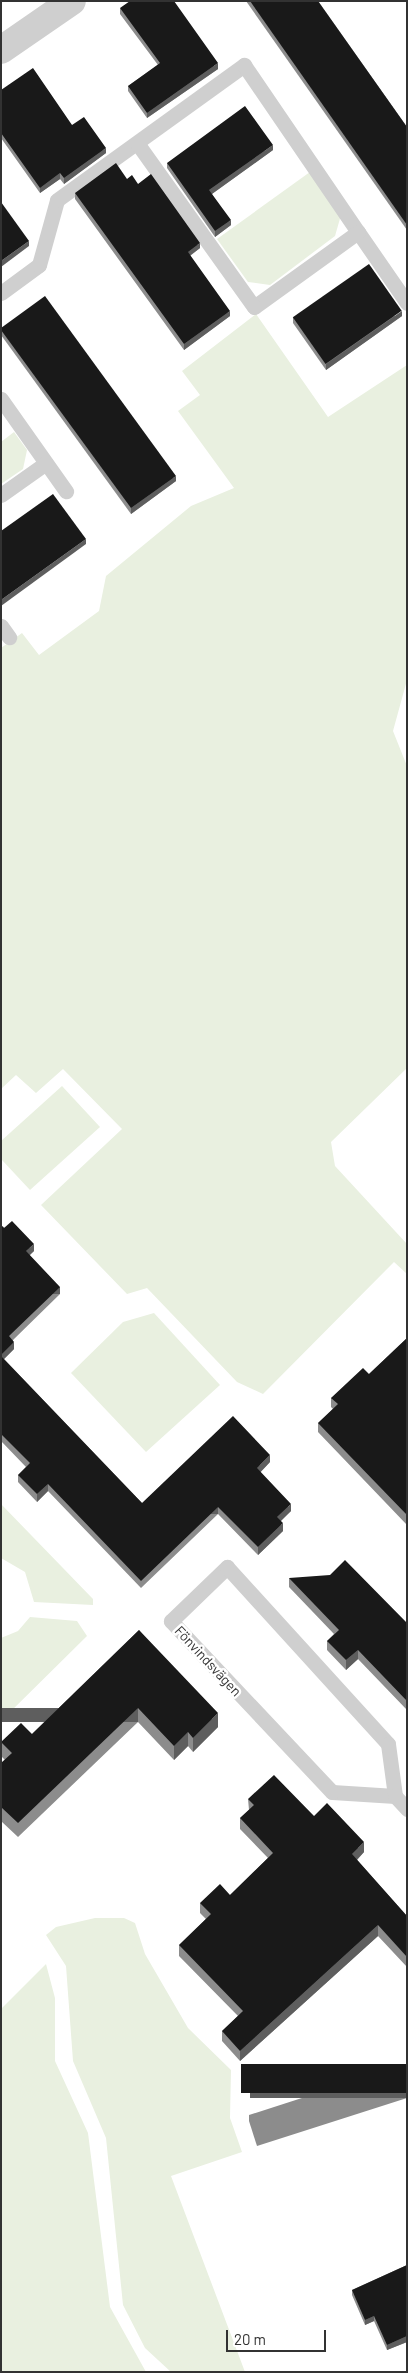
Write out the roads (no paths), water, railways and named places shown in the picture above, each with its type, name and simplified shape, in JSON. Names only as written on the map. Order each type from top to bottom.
[{"type":"street","points":[[1,50],[72,1]]},
{"type":"lane","points":[[1,293],[39,265],[57,200],[244,65],[407,303]]},
{"type":"lane","points":[[137,142],[254,307],[358,232]]},
{"type":"lane","points":[[1,399],[66,491]]},
{"type":"lane","points":[[1,496],[46,463]]},
{"type":"lane","name":"Fönvindsvägen","points":[[227,1568],[388,1744],[395,1796],[332,1792],[171,1621],[227,1568]]},
{"type":"lane","points":[[395,1796],[407,1809]]}]
